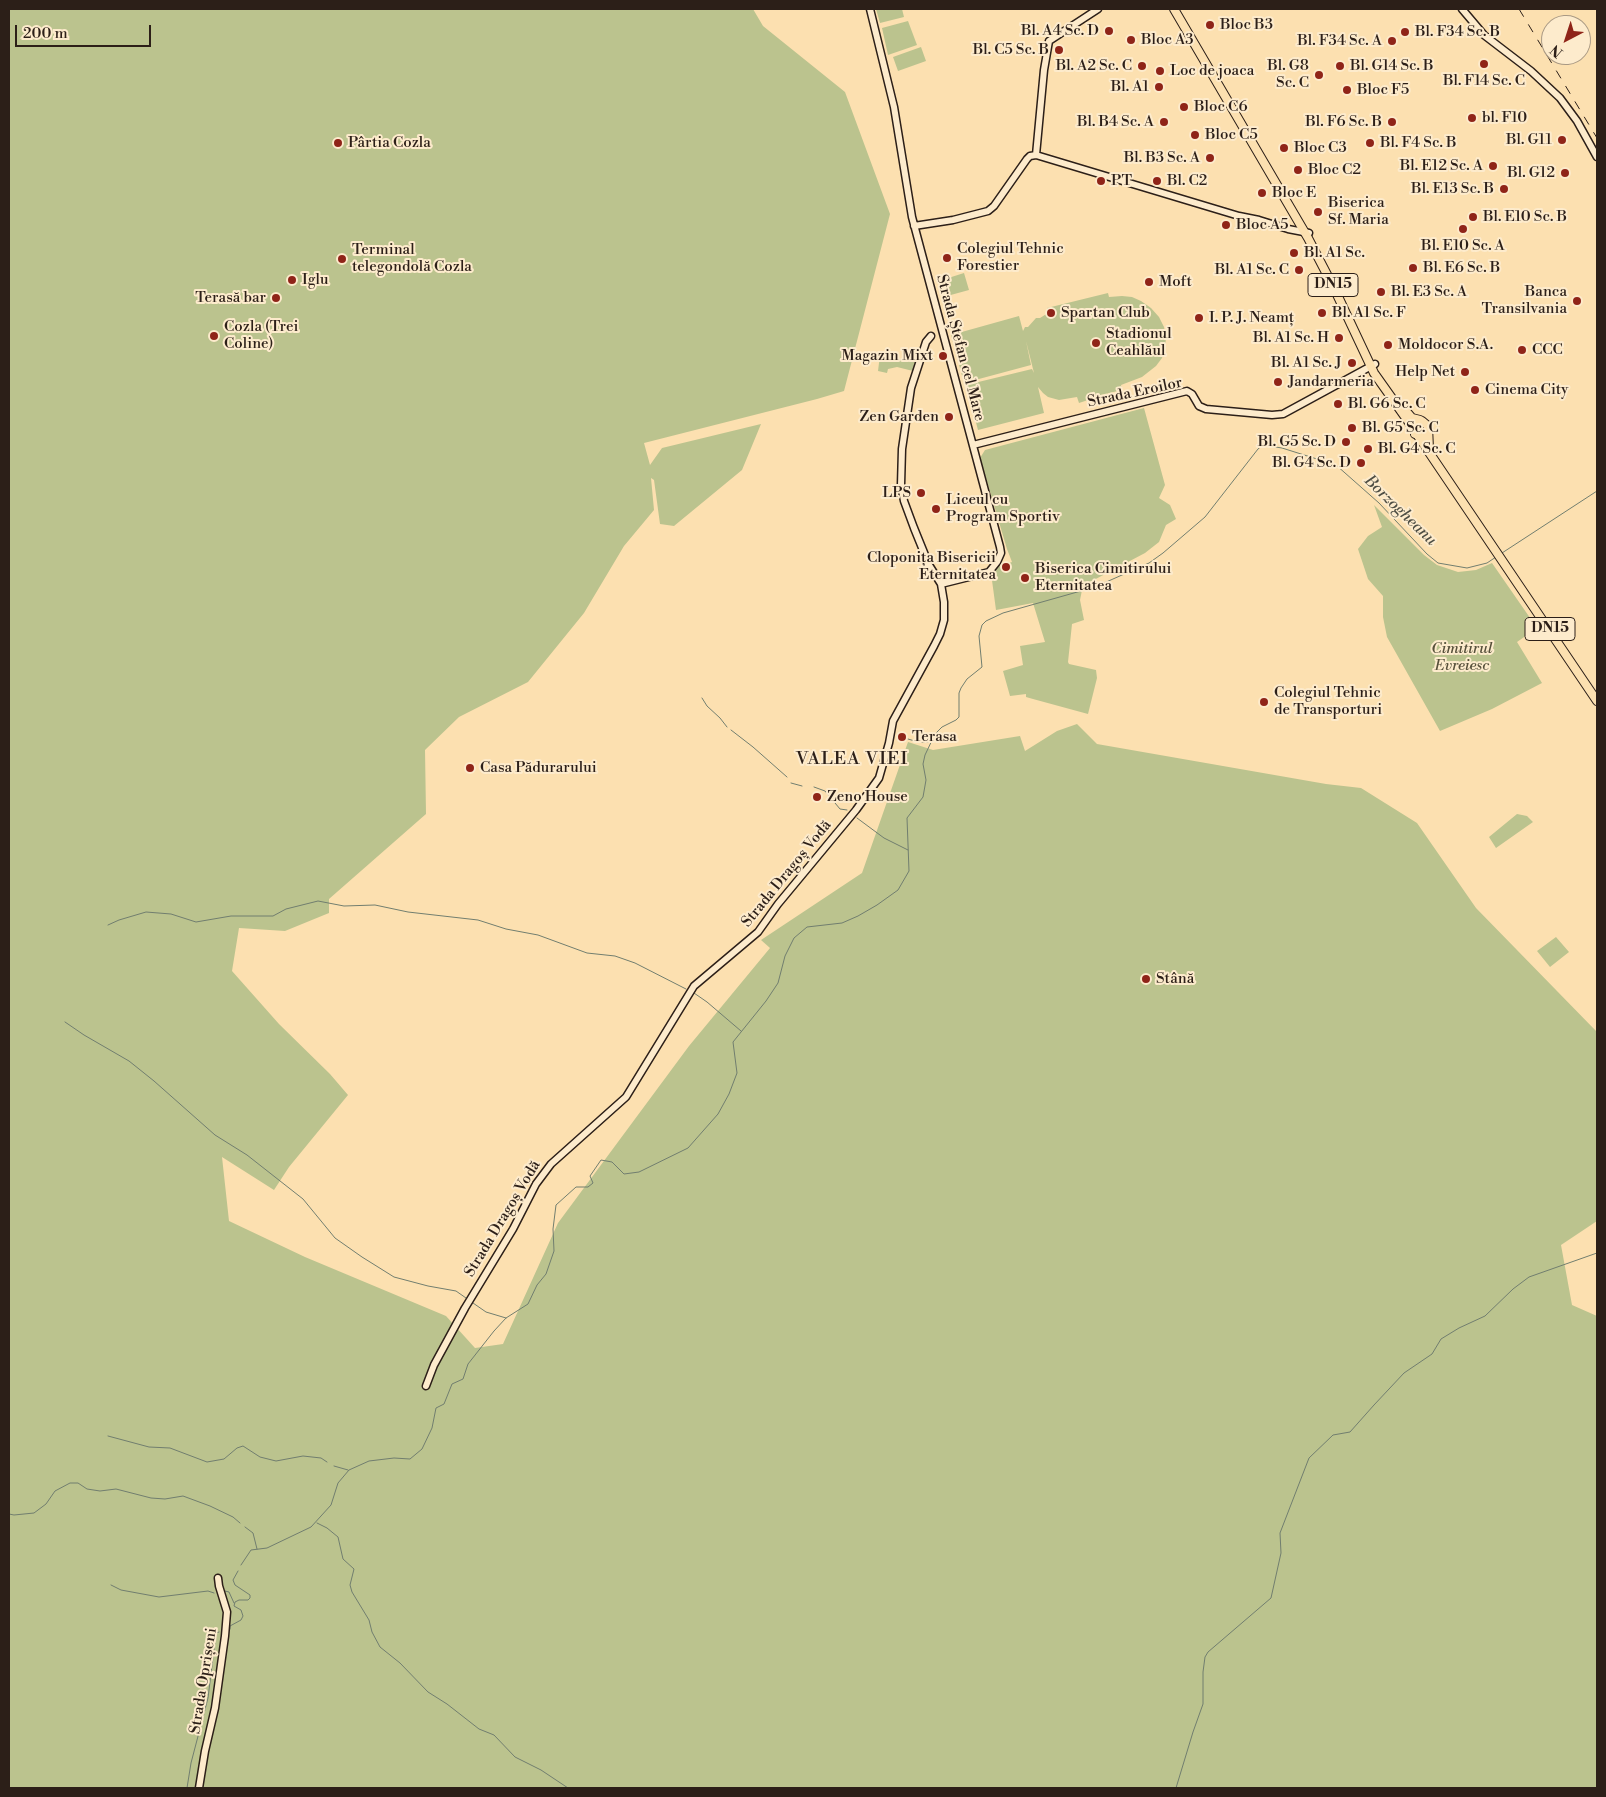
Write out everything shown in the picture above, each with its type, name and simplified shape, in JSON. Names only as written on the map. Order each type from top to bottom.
[{"type":"main road","name":"DN15","points":[[1174,9],[1307,233]]},
{"type":"main road","name":"DN15","points":[[1179,9],[1307,233],[1373,366],[1413,428],[1413,432],[1429,451],[1597,701]]},
{"type":"main road","name":"DN15","points":[[1373,366],[1408,415],[1415,420],[1427,423],[1429,451]]},
{"type":"main road","points":[[1413,428],[1415,423],[1420,420]]},
{"type":"main road","points":[[1418,436],[1423,436],[1427,432]]},
{"type":"street","name":"Strada Ștefan cel Mare","points":[[870,9],[894,107],[914,226],[1001,553],[989,572],[941,584]]},
{"type":"street","points":[[1036,155],[1044,70],[1050,40],[1098,9]]},
{"type":"street","points":[[1462,9],[1481,32],[1532,71],[1560,98],[1577,121],[1597,157]]},
{"type":"street","points":[[914,226],[953,220],[988,211],[994,206],[1027,159],[1030,156],[1036,155],[1239,216],[1307,233]]},
{"type":"street","name":"Strada Dragoș Vodă","points":[[426,1386],[434,1364],[465,1308],[513,1229],[536,1184],[550,1164],[626,1097],[694,986],[758,932],[778,904],[875,785],[884,766],[893,721],[943,627],[944,608],[941,584],[929,565],[914,528],[904,501],[901,485],[902,450],[912,388],[926,342],[932,336]]},
{"type":"street","name":"Strada Eroilor","points":[[973,445],[1187,391],[1192,394],[1198,406],[1206,409],[1272,415],[1283,414],[1373,366]]},
{"type":"street","name":"Strada Oprișeni","points":[[199,1788],[215,1708],[225,1636],[227,1612],[218,1578]]},
{"type":"green space","points":[[9,9],[753,9],[763,26],[845,92],[890,214],[844,391],[644,443],[650,465],[662,448],[761,424],[742,470],[674,526],[660,524],[654,480],[651,478],[654,510],[624,546],[584,613],[528,682],[459,717],[425,750],[426,814],[329,899],[329,913],[285,931],[239,928],[232,971],[279,1024],[330,1074],[348,1095],[289,1167],[274,1190],[222,1157],[229,1221],[305,1257],[446,1316],[475,1348],[503,1344],[558,1223],[689,1046],[770,948],[761,940],[862,873],[908,742],[933,750],[1020,736],[1025,751],[1057,731],[1077,724],[1097,744],[1326,784],[1361,788],[1417,823],[1476,908],[1597,1032],[1597,1221],[1561,1245],[1572,1305],[1597,1316],[1597,1788],[9,1788]]},
{"type":"green space","points":[[876,9],[902,9],[904,17],[880,23]]},
{"type":"green space","points":[[908,21],[917,45],[888,55],[882,28]]},
{"type":"green space","points":[[921,47],[926,61],[898,71],[893,57]]},
{"type":"green space","points":[[964,273],[969,290],[947,296],[942,280]]},
{"type":"green space","name":"Stadionul Ceahlăul","points":[[1108,293],[1109,297],[1132,297],[1141,301],[1159,317],[1166,337],[1162,358],[1156,366],[1142,377],[1121,385],[1122,390],[1088,398],[1088,400],[1079,403],[1077,397],[1059,400],[1048,397],[1038,387],[1044,413],[978,430],[966,385],[1032,369],[1034,373],[1026,341],[1031,365],[964,383],[951,335],[1019,316],[1023,331],[1036,318],[1040,318],[1048,313],[1047,308]]},
{"type":"green space","points":[[880,355],[915,362],[913,371],[897,367],[888,369],[887,373],[878,371]]},
{"type":"green space","points":[[1144,408],[1165,485],[1159,498],[1170,505],[1176,519],[1166,525],[1159,542],[1145,553],[1090,582],[1082,590],[1080,600],[1084,620],[1072,624],[1068,662],[1069,664],[1096,670],[1097,678],[1088,714],[1026,697],[1026,694],[1010,696],[1003,671],[1023,665],[1020,646],[1045,642],[1033,603],[996,610],[991,573],[994,568],[1012,562],[980,458],[985,450]]},
{"type":"green space","name":"Cimitirul Evreiesc","points":[[1374,505],[1424,555],[1437,565],[1458,572],[1476,570],[1492,563],[1537,628],[1517,642],[1542,683],[1492,709],[1440,731],[1387,637],[1383,617],[1383,596],[1368,579],[1358,549],[1368,536],[1382,527]]},
{"type":"green space","points":[[1517,814],[1527,816],[1533,822],[1496,848],[1489,837]]},
{"type":"green space","points":[[1556,937],[1569,952],[1550,967],[1537,951]]},
{"type":"waterway","points":[[241,1565],[251,1550],[267,1548],[311,1527],[331,1505],[338,1483],[349,1470],[369,1461],[394,1458],[410,1459],[422,1449],[432,1428],[436,1408],[444,1404],[452,1384],[463,1379],[468,1364],[506,1318],[528,1304],[537,1285],[546,1274],[554,1251],[553,1229],[556,1205],[576,1187],[588,1187],[593,1183],[590,1176],[601,1160],[612,1162],[624,1174],[639,1172],[688,1148],[718,1114],[729,1094],[737,1073],[733,1042],[778,983],[785,956],[794,938],[807,927],[842,923],[858,916],[898,890],[909,871],[907,818],[923,797],[926,780],[923,764],[925,755],[935,734],[942,727],[959,717],[959,693],[961,688],[967,679],[982,667],[979,636],[982,625],[986,621],[1003,613],[1095,587],[1149,563],[1205,517],[1263,445],[1282,448],[1336,465],[1379,503],[1427,554],[1438,563],[1467,568],[1487,563],[1496,557]]},
{"type":"waterway","name":"Borzogheanu","points":[[1502,553],[1597,491]]},
{"type":"waterway","points":[[702,698],[727,727]]},
{"type":"waterway","points":[[731,730],[787,777]]},
{"type":"waterway","points":[[908,739],[918,742],[932,742]]},
{"type":"waterway","points":[[791,783],[802,786]]},
{"type":"waterway","points":[[814,787],[825,791],[840,809],[847,810]]},
{"type":"waterway","points":[[857,818],[884,838],[908,850]]},
{"type":"waterway","points":[[108,925],[146,912],[171,914],[196,922],[231,916],[273,916],[286,909],[318,901],[344,906],[375,905],[408,912],[478,920],[506,929],[538,935],[587,953],[615,956],[635,963],[686,989]]},
{"type":"waterway","points":[[694,993],[741,1031]]},
{"type":"waterway","points":[[65,1022],[129,1061],[215,1135],[247,1155],[303,1199],[335,1238],[362,1257],[394,1277],[456,1291],[466,1298]]},
{"type":"waterway","points":[[1176,1788],[1203,1704],[1205,1657],[1208,1652],[1271,1598],[1281,1553],[1280,1533],[1309,1458],[1333,1435],[1350,1432],[1404,1373],[1432,1354],[1441,1339],[1485,1316],[1513,1289],[1529,1277],[1597,1253]]},
{"type":"waterway","points":[[473,1303],[486,1312],[506,1318]]},
{"type":"waterway","points":[[108,1436],[149,1447],[170,1448],[207,1462],[224,1459],[237,1448],[243,1446],[260,1457],[276,1461],[303,1456],[321,1458],[327,1462]]},
{"type":"waterway","points":[[334,1466],[348,1470]]},
{"type":"waterway","points":[[9,1514],[34,1513],[46,1504],[55,1491],[70,1483],[78,1483],[87,1489],[100,1491],[116,1489],[151,1498],[165,1499],[183,1496],[210,1506],[233,1517],[240,1523]]},
{"type":"waterway","points":[[317,1523],[338,1537],[343,1559],[354,1569],[350,1585],[352,1592],[369,1620],[372,1632],[380,1647],[400,1663],[428,1692],[479,1729],[494,1735],[515,1757],[541,1770],[568,1788]]},
{"type":"waterway","points":[[245,1527],[253,1533],[257,1549]]},
{"type":"waterway","points":[[230,1629],[230,1626],[241,1620],[243,1616],[241,1610],[234,1606],[235,1602],[250,1598],[250,1595],[235,1585],[233,1580],[238,1571]]},
{"type":"waterway","points":[[111,1585],[121,1590],[159,1597],[208,1591],[214,1593]]},
{"type":"waterway","points":[[225,1591],[229,1592],[234,1603]]},
{"type":"waterway","points":[[187,1788],[191,1763],[208,1698],[216,1633],[219,1632]]},
{"type":"railway","points":[[1519,9],[1597,138]]},
{"type":"place","name":"Bloc B3","points":[[1210,25]]},
{"type":"place","name":"Bl. A4 Sc. D","points":[[1109,31]]},
{"type":"place","name":"Bl. F34 Sc. B","points":[[1405,32]]},
{"type":"place","name":"Bloc A3","points":[[1131,40]]},
{"type":"place","name":"Bl. F34 Sc. A","points":[[1392,41]]},
{"type":"place","name":"Bl. C5 Sc. B","points":[[1059,50]]},
{"type":"place","name":"Bl. F14 Sc. C","points":[[1484,64]]},
{"type":"place","name":"Bl. A2 Sc. C","points":[[1142,66]]},
{"type":"place","name":"Bl. G14 Sc. B","points":[[1340,66]]},
{"type":"place","name":"Loc de joaca","points":[[1160,71]]},
{"type":"place","name":"Bl. G8 Sc. C","points":[[1319,75]]},
{"type":"place","name":"Bl. A1","points":[[1159,87]]},
{"type":"place","name":"Bloc F5","points":[[1347,90]]},
{"type":"place","name":"Bloc C6","points":[[1184,107]]},
{"type":"place","name":"bl. F10","points":[[1472,118]]},
{"type":"place","name":"Bl. B4 Sc. A","points":[[1164,122]]},
{"type":"place","name":"Bl. F6 Sc. B","points":[[1392,122]]},
{"type":"place","name":"Bloc C5","points":[[1195,135]]},
{"type":"place","name":"Bl. G11","points":[[1562,140]]},
{"type":"place","name":"Pârtia Cozla","points":[[338,143]]},
{"type":"place","name":"Bl. F4 Sc. B","points":[[1370,143]]},
{"type":"place","name":"Bloc C3","points":[[1284,148]]},
{"type":"place","name":"Bl. B3 Sc. A","points":[[1210,158]]},
{"type":"place","name":"Bl. E12 Sc. A","points":[[1493,166]]},
{"type":"place","name":"Bloc C2","points":[[1298,170]]},
{"type":"place","name":"Bl. G12","points":[[1565,173]]},
{"type":"place","name":"PT","points":[[1101,181]]},
{"type":"place","name":"Bl. C2","points":[[1157,181]]},
{"type":"place","name":"Bl. E13 Sc. B","points":[[1504,189]]},
{"type":"place","name":"Bloc E","points":[[1262,193]]},
{"type":"place","name":"Biserica Sf. Maria","points":[[1318,212]]},
{"type":"place","name":"Bl. E10 Sc. B","points":[[1473,217]]},
{"type":"place","name":"Bloc A5","points":[[1226,225]]},
{"type":"place","name":"Bl. E10 Sc. A","points":[[1463,229]]},
{"type":"place","name":"Bl. A1 Sc.","points":[[1294,253]]},
{"type":"place","name":"Colegiul Tehnic Forestier","points":[[947,258]]},
{"type":"place","name":"Terminal telegondolă Cozla","points":[[342,259]]},
{"type":"place","name":"Bl. E6 Sc. B","points":[[1413,268]]},
{"type":"place","name":"Bl. A1 Sc. C","points":[[1299,270]]},
{"type":"place","name":"Iglu","points":[[292,280]]},
{"type":"place","name":"Moft","points":[[1149,282]]},
{"type":"place","name":"Bl. E3 Sc. A","points":[[1381,292]]},
{"type":"place","name":"Terasă bar","points":[[276,298]]},
{"type":"place","name":"Banca Transilvania","points":[[1577,301]]},
{"type":"place","name":"Spartan Club","points":[[1051,313]]},
{"type":"place","name":"Bl. A1 Sc. F","points":[[1322,313]]},
{"type":"place","name":"I. P. J. Neamț","points":[[1199,318]]},
{"type":"place","name":"Cozla (Trei Coline)","points":[[214,336]]},
{"type":"place","name":"Bl. A1 Sc. H","points":[[1339,338]]},
{"type":"place","name":"Stadionul Ceahlăul","points":[[1096,343]]},
{"type":"place","name":"Moldocor S.A.","points":[[1388,345]]},
{"type":"place","name":"CCC","points":[[1522,350]]},
{"type":"place","name":"Magazin Mixt","points":[[943,356]]},
{"type":"place","name":"Bl. A1 Sc. J","points":[[1352,363]]},
{"type":"place","name":"Help Net","points":[[1465,372]]},
{"type":"place","name":"Jandarmeria","points":[[1278,382]]},
{"type":"place","name":"Cinema City","points":[[1475,390]]},
{"type":"place","name":"Bl. G6 Sc. C","points":[[1338,404]]},
{"type":"place","name":"Zen Garden","points":[[949,417]]},
{"type":"place","name":"Bl. G5 Sc. C","points":[[1352,428]]},
{"type":"place","name":"Bl. G5 Sc. D","points":[[1346,442]]},
{"type":"place","name":"Bl. G4 Sc. C","points":[[1368,449]]},
{"type":"place","name":"Bl. G4 Sc. D","points":[[1361,463]]},
{"type":"place","name":"LPS","points":[[921,493]]},
{"type":"place","name":"Liceul cu Program Sportiv","points":[[936,509]]},
{"type":"place","name":"Cloponița Bisericii Eternitatea","points":[[1006,567]]},
{"type":"place","name":"Biserica Cimitirului Eternitatea","points":[[1025,578]]},
{"type":"place","name":"Colegiul Tehnic de Transporturi","points":[[1264,702]]},
{"type":"place","name":"Terasa","points":[[902,737]]},
{"type":"place","name":"Casa Pădurarului","points":[[470,768]]},
{"type":"place","name":"Zeno House","points":[[817,797]]},
{"type":"place","name":"Stână","points":[[1146,979]]},
{"type":"district","name":"VALEA VIEI","points":[[852,760]]}]
